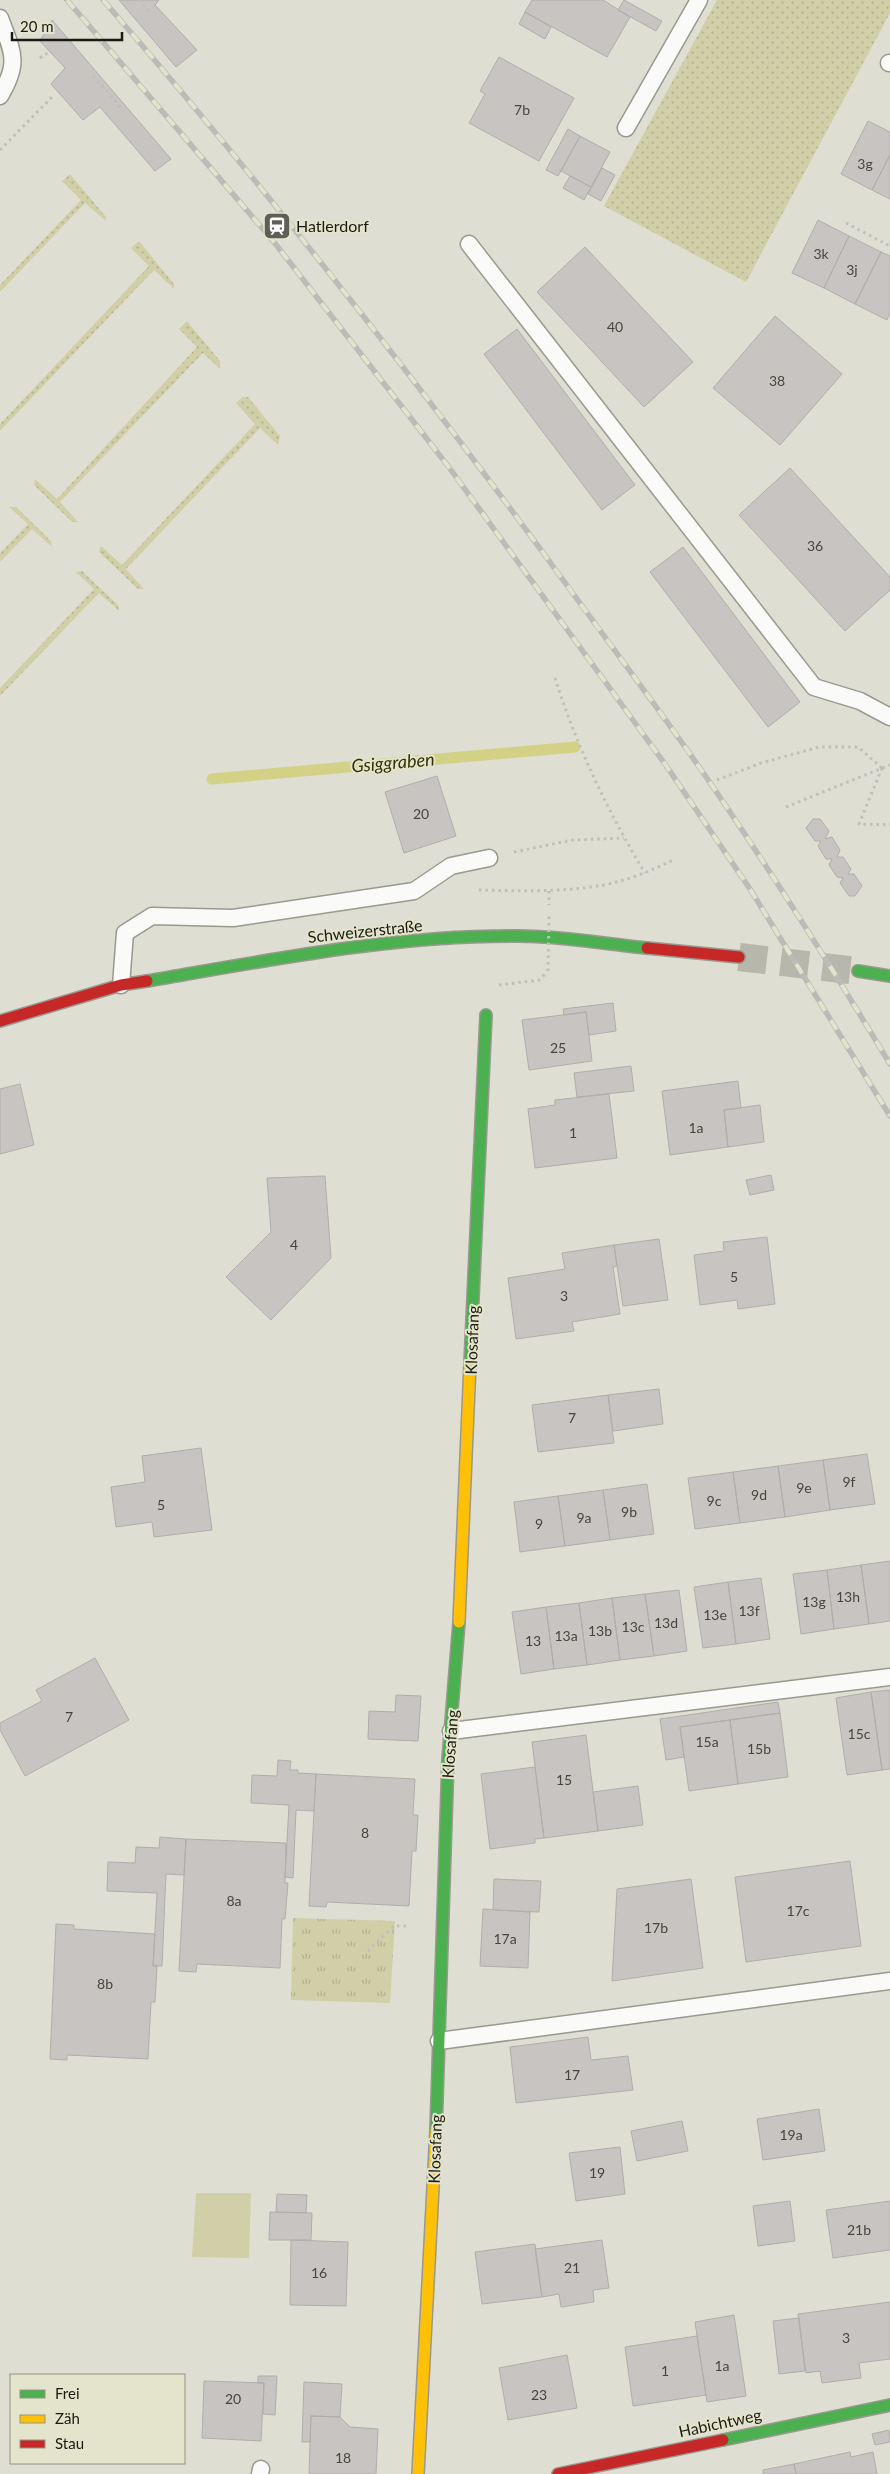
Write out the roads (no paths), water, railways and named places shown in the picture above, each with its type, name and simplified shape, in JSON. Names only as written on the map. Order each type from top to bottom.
[{"type":"street","name":"Schweizerstraße","points":[[0,1021],[122,985],[343,947],[468,937],[521,936],[739,957]]},
{"type":"street","points":[[858,971],[890,976]]},
{"type":"street","name":"Klosafang","points":[[418,2474],[439,2041],[450,1730],[459,1620],[486,1015]]},
{"type":"street","name":"Habichtweg","points":[[558,2474],[890,2404]]},
{"type":"lane","points":[[626,128],[699,0]]},
{"type":"lane","points":[[0,18],[14,55],[11,77],[0,96]]},
{"type":"lane","points":[[469,244],[814,687],[860,701],[890,718]]},
{"type":"lane","points":[[122,985],[125,933],[152,916],[233,918],[414,891],[451,866],[489,858]]},
{"type":"lane","points":[[450,1730],[890,1677]]},
{"type":"lane","points":[[439,2041],[890,1981]]},
{"type":"waterway","name":"Gsiggraben","points":[[212,779],[575,747]]},
{"type":"tunnel","points":[[739,957],[858,971]]},
{"type":"railway","points":[[67,0],[274,242],[448,466],[665,764],[750,889],[890,1116]]},
{"type":"railway","points":[[103,0],[223,142],[341,287],[511,509],[658,709],[741,828],[890,1064]]},
{"type":"place","name":"Hatlerdorf","points":[[277,226]]}]
